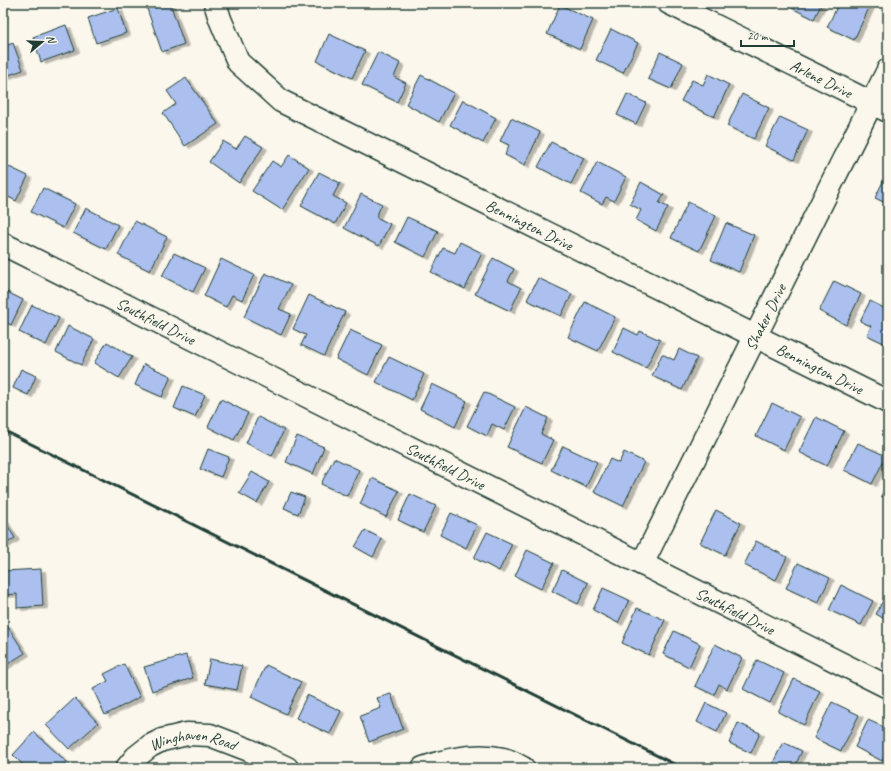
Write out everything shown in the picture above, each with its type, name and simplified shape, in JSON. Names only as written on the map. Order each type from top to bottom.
[{"type":"street","name":"Bennington Drive","points":[[215,3],[238,62],[281,101],[888,402]]},
{"type":"street","name":"Arlene Drive","points":[[669,3],[880,106]]},
{"type":"street","name":"Shaker Drive","points":[[642,564],[756,336],[880,106],[888,70]]},
{"type":"street","name":"Southfield Drive","points":[[3,244],[888,687]]},
{"type":"street","name":"Winghaven Road","points":[[127,768],[136,757],[150,746],[162,740],[187,734],[210,735],[249,750],[287,768]]},
{"type":"street","points":[[423,768],[456,759],[482,756],[504,759],[523,768]]},
{"type":"building","points":[[145,3],[170,3],[184,44],[162,52]]},
{"type":"building","points":[[782,3],[822,3],[814,19]]},
{"type":"building","points":[[839,3],[863,3],[870,6],[854,40],[827,27]]},
{"type":"building","points":[[560,5],[593,20],[580,49],[547,34]]},
{"type":"building","points":[[118,8],[126,33],[96,43],[88,18]]},
{"type":"building","points":[[66,25],[75,50],[41,62],[33,37]]},
{"type":"building","points":[[611,29],[638,43],[623,73],[596,60]]},
{"type":"building","points":[[329,34],[365,51],[352,78],[317,61]]},
{"type":"building","points":[[13,43],[23,70],[3,77],[3,47]]},
{"type":"building","points":[[378,52],[400,63],[394,77],[406,83],[397,102],[362,85]]},
{"type":"building","points":[[660,52],[683,63],[671,89],[648,79]]},
{"type":"building","points":[[708,74],[729,85],[714,117],[681,101],[692,80],[703,85]]},
{"type":"building","points":[[421,75],[454,93],[439,122],[406,104]]},
{"type":"building","points":[[186,78],[218,124],[185,146],[163,113],[176,104],[167,91]]},
{"type":"building","points":[[627,94],[646,103],[636,124],[617,115]]},
{"type":"building","points":[[742,94],[769,108],[754,139],[727,126]]},
{"type":"building","points":[[463,100],[496,118],[483,143],[450,125]]},
{"type":"building","points":[[780,117],[808,130],[794,160],[765,146]]},
{"type":"building","points":[[511,118],[540,132],[525,165],[505,155],[509,145],[500,141]]},
{"type":"building","points":[[245,136],[263,147],[239,183],[209,162],[223,141],[236,149]]},
{"type":"building","points":[[551,142],[584,158],[571,184],[538,167]]},
{"type":"building","points":[[289,155],[309,168],[282,210],[252,191],[272,161],[281,167]]},
{"type":"building","points":[[597,162],[626,177],[614,201],[606,197],[602,204],[581,193]]},
{"type":"building","points":[[3,164],[28,176],[16,201],[3,194]]},
{"type":"building","points":[[888,171],[888,204],[875,198]]},
{"type":"building","points":[[319,172],[340,183],[333,196],[346,203],[335,224],[301,206]]},
{"type":"building","points":[[641,182],[664,195],[659,203],[668,207],[656,231],[636,220],[641,210],[630,204]]},
{"type":"building","points":[[43,188],[75,204],[63,228],[31,212]]},
{"type":"building","points":[[361,194],[382,204],[376,217],[390,224],[379,246],[344,228]]},
{"type":"building","points":[[688,202],[716,216],[699,251],[671,238]]},
{"type":"building","points":[[86,208],[118,225],[106,249],[73,233]]},
{"type":"building","points":[[407,217],[438,231],[425,257],[395,242]]},
{"type":"building","points":[[135,221],[167,237],[150,271],[118,255]]},
{"type":"building","points":[[726,223],[754,235],[739,272],[711,260]]},
{"type":"building","points":[[460,242],[482,253],[465,289],[431,272],[443,248],[455,253]]},
{"type":"building","points":[[174,253],[205,268],[193,292],[162,276]]},
{"type":"building","points":[[493,258],[514,269],[508,281],[521,288],[510,311],[475,294]]},
{"type":"building","points":[[221,259],[254,275],[242,300],[232,295],[226,307],[204,296]]},
{"type":"building","points":[[265,273],[291,285],[279,309],[291,314],[281,335],[244,317]]},
{"type":"building","points":[[538,278],[572,294],[561,316],[527,300]]},
{"type":"building","points":[[834,281],[861,294],[846,325],[819,311]]},
{"type":"building","points":[[3,290],[23,300],[11,325],[3,321]]},
{"type":"building","points":[[309,295],[345,312],[324,356],[301,345],[306,335],[293,329]]},
{"type":"building","points":[[870,301],[888,310],[888,345],[867,335],[871,326],[860,321]]},
{"type":"building","points":[[585,302],[615,317],[598,351],[568,337]]},
{"type":"building","points":[[32,305],[59,318],[46,345],[19,332]]},
{"type":"building","points":[[68,326],[94,339],[81,365],[56,352]]},
{"type":"building","points":[[624,328],[638,335],[640,331],[660,340],[646,368],[613,352]]},
{"type":"building","points":[[350,330],[382,345],[368,375],[336,359]]},
{"type":"building","points":[[107,342],[132,357],[119,378],[94,363]]},
{"type":"building","points":[[679,349],[697,358],[682,390],[652,376],[662,354],[674,360]]},
{"type":"building","points":[[389,357],[424,374],[412,400],[376,382]]},
{"type":"building","points":[[144,364],[171,376],[162,397],[135,385]]},
{"type":"building","points":[[21,369],[36,376],[28,395],[13,388]]},
{"type":"building","points":[[432,384],[467,401],[455,427],[420,409]]},
{"type":"building","points":[[183,386],[205,395],[195,417],[174,408]]},
{"type":"building","points":[[484,392],[515,407],[504,430],[492,424],[487,436],[467,426]]},
{"type":"building","points":[[221,399],[248,413],[234,440],[208,427]]},
{"type":"building","points":[[772,403],[800,417],[784,450],[756,436]]},
{"type":"building","points":[[526,407],[548,418],[541,434],[553,440],[542,463],[507,447]]},
{"type":"building","points":[[258,417],[284,430],[272,456],[246,443]]},
{"type":"building","points":[[816,417],[844,431],[827,466],[799,452]]},
{"type":"building","points":[[297,436],[324,447],[313,474],[286,462]]},
{"type":"building","points":[[858,443],[886,456],[872,484],[844,470]]},
{"type":"building","points":[[563,446],[597,462],[586,487],[551,470]]},
{"type":"building","points":[[208,449],[229,457],[221,477],[200,469]]},
{"type":"building","points":[[624,452],[644,462],[623,506],[594,492],[610,459],[619,463]]},
{"type":"building","points":[[334,458],[359,470],[347,496],[321,484]]},
{"type":"building","points":[[252,472],[269,482],[257,503],[239,493]]},
{"type":"building","points":[[372,478],[399,491],[386,517],[360,504]]},
{"type":"building","points":[[888,482],[888,500],[881,496]]},
{"type":"building","points":[[291,492],[305,497],[298,514],[284,508]]},
{"type":"building","points":[[410,494],[436,506],[423,532],[398,520]]},
{"type":"building","points":[[716,510],[741,523],[725,555],[700,543]]},
{"type":"building","points":[[451,513],[477,525],[466,548],[440,535]]},
{"type":"building","points":[[3,520],[15,538],[3,546]]},
{"type":"building","points":[[365,530],[382,539],[373,557],[355,547]]},
{"type":"building","points":[[487,532],[512,544],[499,571],[474,558]]},
{"type":"building","points":[[756,541],[787,557],[776,580],[744,565]]},
{"type":"building","points":[[527,550],[554,563],[541,589],[515,576]]},
{"type":"building","points":[[798,563],[830,578],[818,603],[786,588]]},
{"type":"building","points":[[41,569],[43,606],[17,608],[17,594],[3,595],[3,571]]},
{"type":"building","points":[[562,570],[588,583],[578,604],[552,591]]},
{"type":"building","points":[[841,585],[873,601],[861,625],[829,610]]},
{"type":"building","points":[[603,588],[629,600],[618,623],[593,610]]},
{"type":"building","points":[[888,591],[888,621],[876,614]]},
{"type":"building","points":[[637,608],[665,620],[649,655],[622,643]]},
{"type":"building","points":[[6,624],[25,653],[3,667],[3,626]]},
{"type":"building","points":[[674,631],[700,644],[689,667],[663,654]]},
{"type":"building","points":[[715,644],[742,658],[727,689],[719,684],[714,695],[695,686]]},
{"type":"building","points":[[186,655],[193,678],[152,691],[144,667]]},
{"type":"building","points":[[210,659],[242,666],[237,690],[205,684]]},
{"type":"building","points":[[757,660],[784,673],[770,703],[743,689]]},
{"type":"building","points":[[124,664],[140,697],[105,715],[93,689],[108,681],[104,674]]},
{"type":"building","points":[[266,665],[301,682],[286,714],[251,697]]},
{"type":"building","points":[[794,679],[820,691],[804,725],[778,712]]},
{"type":"building","points":[[391,694],[403,729],[369,742],[360,716],[381,708],[377,698]]},
{"type":"building","points":[[307,695],[341,711],[330,734],[296,718]]},
{"type":"building","points":[[75,698],[98,723],[69,749],[46,725]]},
{"type":"building","points":[[832,702],[859,715],[841,751],[814,738]]},
{"type":"building","points":[[706,703],[726,713],[717,732],[697,722]]},
{"type":"building","points":[[868,720],[888,729],[888,749],[882,761],[855,747]]},
{"type":"building","points":[[738,723],[760,733],[751,753],[729,743]]},
{"type":"building","points":[[34,732],[70,765],[67,768],[26,768],[13,755]]},
{"type":"building","points":[[783,742],[802,751],[794,768],[784,768],[773,763]]},
{"type":"railway","points":[[3,430],[682,768]]}]
